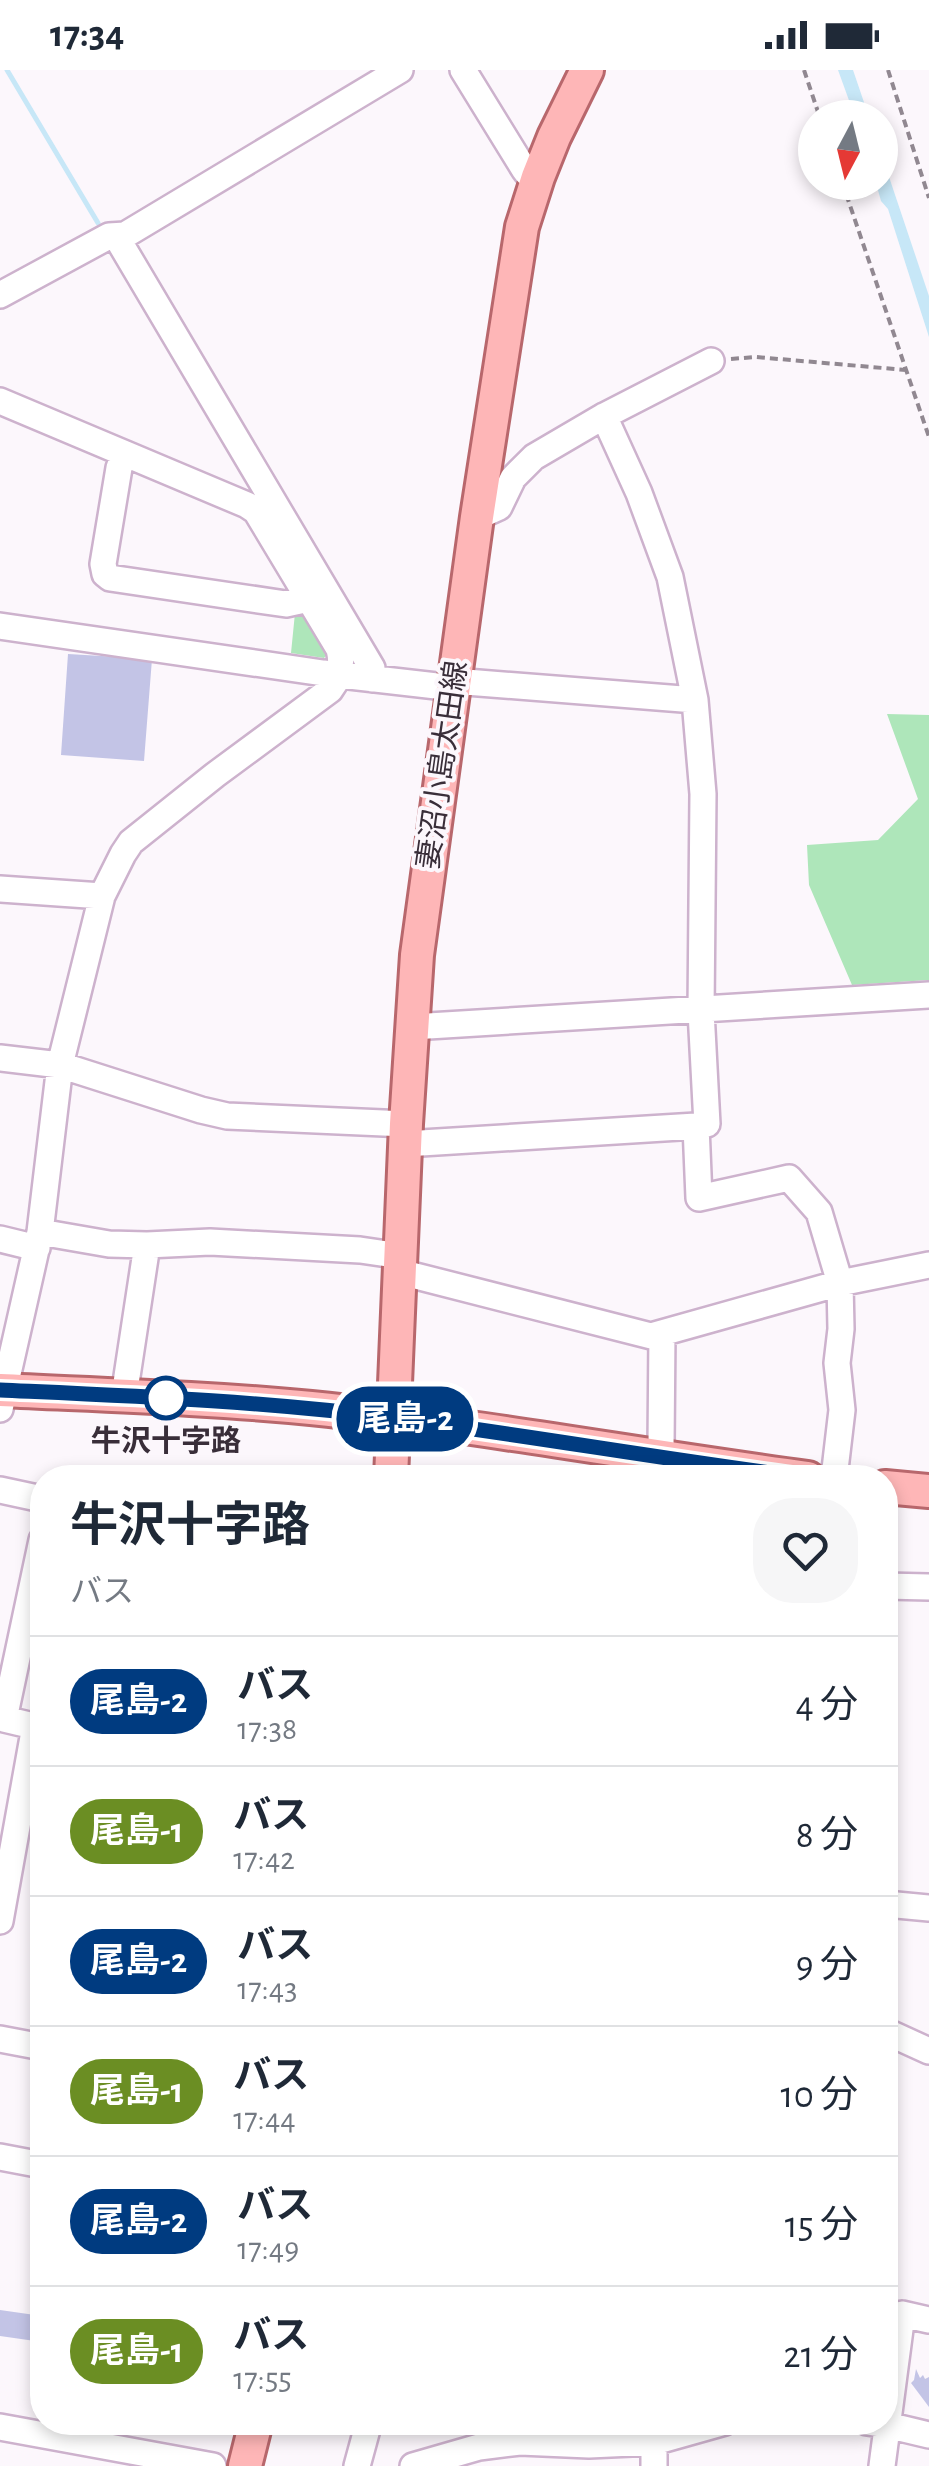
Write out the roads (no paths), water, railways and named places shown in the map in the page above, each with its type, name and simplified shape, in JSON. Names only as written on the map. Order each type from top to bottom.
[{"type":"main road","name":"妻沼小島太田線","points":[[392,1465],[417,955],[477,517],[522,226],[554,137],[587,70]]},
{"type":"main road","points":[[1,1397],[219,1400],[394,1418],[648,1465]]},
{"type":"main road","points":[[898,1487],[929,1491]]},
{"type":"main road","points":[[245,2466],[253,2435]]},
{"type":"street","points":[[0,295],[109,236],[124,235],[400,70]]},
{"type":"street","points":[[464,70],[524,169],[538,176]]},
{"type":"street","points":[[116,236],[372,668],[372,679]]},
{"type":"street","points":[[477,517],[498,508],[513,478],[534,457],[711,360]]},
{"type":"street","points":[[0,401],[256,512],[339,648],[342,665],[330,690],[132,842],[102,896],[60,1065],[39,1240],[1,1397]]},
{"type":"street","points":[[604,416],[640,493],[670,577],[695,700],[703,794],[699,1198],[790,1178],[819,1212],[840,1283],[841,1329],[836,1363],[842,1410],[836,1465]]},
{"type":"street","points":[[124,454],[103,564],[110,578],[286,604],[309,599]]},
{"type":"street","points":[[0,626],[454,688],[466,682],[695,700]]},
{"type":"street","points":[[0,889],[102,896]]},
{"type":"street","points":[[412,1028],[929,995]]},
{"type":"street","points":[[0,1058],[60,1065],[227,1116],[406,1134],[701,1125]]},
{"type":"street","points":[[0,1239],[325,1248],[400,1264],[651,1336],[840,1283],[929,1265]]},
{"type":"street","points":[[124,1396],[146,1245]]},
{"type":"street","points":[[662,1333],[664,1465]]},
{"type":"street","points":[[0,1490],[30,1496]]},
{"type":"street","points":[[898,1586],[929,1587]]},
{"type":"street","points":[[30,1597],[4,1719],[30,1725]]},
{"type":"street","points":[[0,1920],[30,1772]]},
{"type":"street","points":[[898,1906],[929,1908]]},
{"type":"street","points":[[898,2037],[929,2051]]},
{"type":"street","points":[[0,2040],[30,2045]]},
{"type":"street","points":[[0,2158],[30,2163]]},
{"type":"street","points":[[898,2332],[902,2314],[929,2320]]},
{"type":"street","points":[[0,2427],[30,2428]]},
{"type":"street","points":[[898,2428],[929,2435]]},
{"type":"street","points":[[78,2435],[214,2466]]},
{"type":"street","points":[[357,2466],[365,2435]]},
{"type":"street","points":[[413,2466],[479,2447],[520,2442],[653,2444],[682,2435]]},
{"type":"street","points":[[878,2435],[882,2466]]},
{"type":"water","points":[[838,70],[853,70],[863,100],[849,100]]},
{"type":"water","points":[[897,200],[929,296],[929,337],[888,209],[881,201]]},
{"type":"waterway","points":[[7,70],[98,223]]},
{"type":"place","name":"牛沢十字路","points":[[166,1398]]}]
